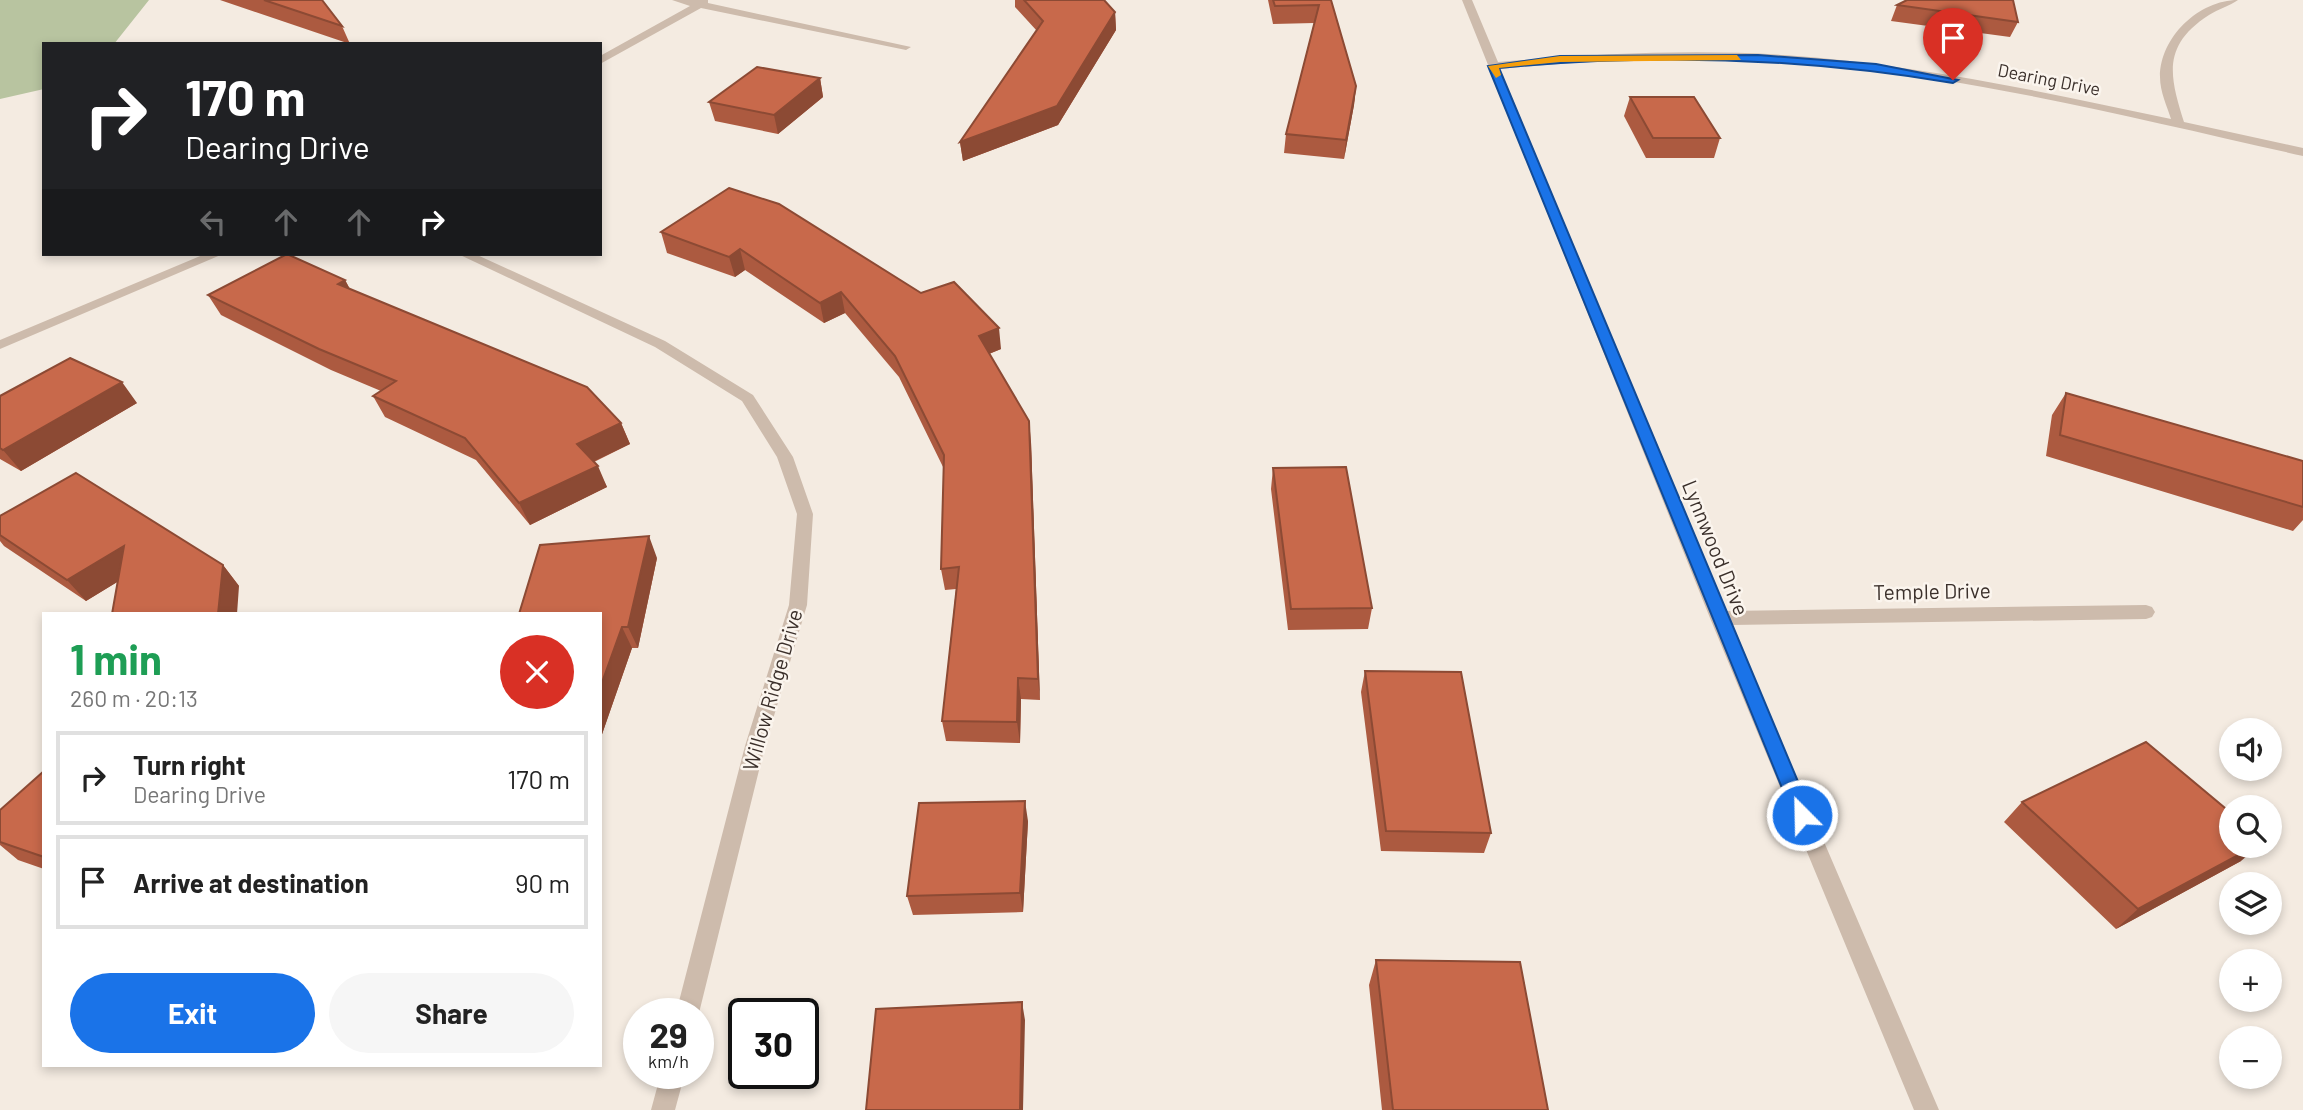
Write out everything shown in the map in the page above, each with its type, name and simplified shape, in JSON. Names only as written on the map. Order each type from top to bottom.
[{"type":"street","points":[[677,0],[704,2],[906,47]]},
{"type":"street","name":"Lynnwood Drive","points":[[1466,0],[1719,618],[1927,1110]]},
{"type":"street","points":[[2178,122],[2165,75],[2176,36],[2214,6],[2232,0]]},
{"type":"street","points":[[602,60],[704,2]]},
{"type":"street","name":"Dearing Drive","points":[[1493,66],[1560,59],[1641,57],[1758,58],[1876,67],[2178,122],[2303,152]]},
{"type":"street","points":[[0,345],[211,256]]},
{"type":"street","name":"Willow Ridge Drive","points":[[469,256],[660,344],[748,398],[785,457],[804,514],[798,605],[755,746],[692,998]]},
{"type":"street","name":"Temple Drive","points":[[1719,618],[2146,612]]},
{"type":"street","points":[[663,1110],[669,1089]]},
{"type":"green space","points":[[0,0],[149,0],[116,42],[42,42],[42,89],[0,99]]},
{"type":"building","points":[[264,0],[322,0],[342,26]]},
{"type":"building","points":[[1024,0],[1104,0],[1115,12],[1057,106],[960,142],[1043,21]]},
{"type":"building","points":[[1273,0],[1331,0],[1356,86],[1346,140],[1286,134],[1319,5],[1275,6]]},
{"type":"building","points":[[1907,0],[2013,0],[2018,22],[1897,5]]},
{"type":"building","points":[[757,67],[820,78],[774,115],[709,102]]},
{"type":"building","points":[[1630,97],[1694,97],[1720,138],[1653,138]]},
{"type":"building","points":[[729,188],[779,204],[921,293],[954,282],[999,328],[979,336],[1029,421],[1038,679],[1018,678],[1017,722],[942,721],[959,567],[941,569],[944,455],[895,356],[841,292],[820,303],[740,249],[729,257],[661,232]]},
{"type":"building","points":[[283,256],[291,256],[345,280],[338,284],[587,387],[621,423],[577,444],[598,466],[519,503],[465,438],[373,396],[396,381],[319,349],[208,295]]},
{"type":"building","points":[[70,358],[122,382],[3,450],[0,448],[0,396]]},
{"type":"building","points":[[2066,393],[2303,461],[2303,507],[2060,435]]},
{"type":"building","points":[[1346,467],[1372,608],[1291,609],[1273,468]]},
{"type":"building","points":[[76,473],[223,565],[218,612],[112,612],[124,546],[67,580],[0,535],[0,516]]},
{"type":"building","points":[[649,536],[628,627],[622,627],[602,682],[602,612],[520,612],[540,545]]},
{"type":"building","points":[[1365,671],[1461,672],[1491,833],[1386,831]]},
{"type":"building","points":[[2146,742],[2219,803],[2219,858],[2233,858],[2138,909],[2022,802]]},
{"type":"building","points":[[42,773],[42,856],[0,842],[0,810]]},
{"type":"building","points":[[1025,801],[1020,893],[907,896],[919,803]]},
{"type":"building","points":[[1376,960],[1520,962],[1548,1110],[1393,1110]]},
{"type":"building","points":[[1022,1002],[1020,1110],[866,1110],[876,1009]]},
{"type":"slow traffic","points":[[1496,75],[1493,66],[1560,59],[1737,58]]},
{"type":"route","points":[[1802,815],[1493,66],[1560,59],[1758,58],[1876,67],[1953,80]]}]
